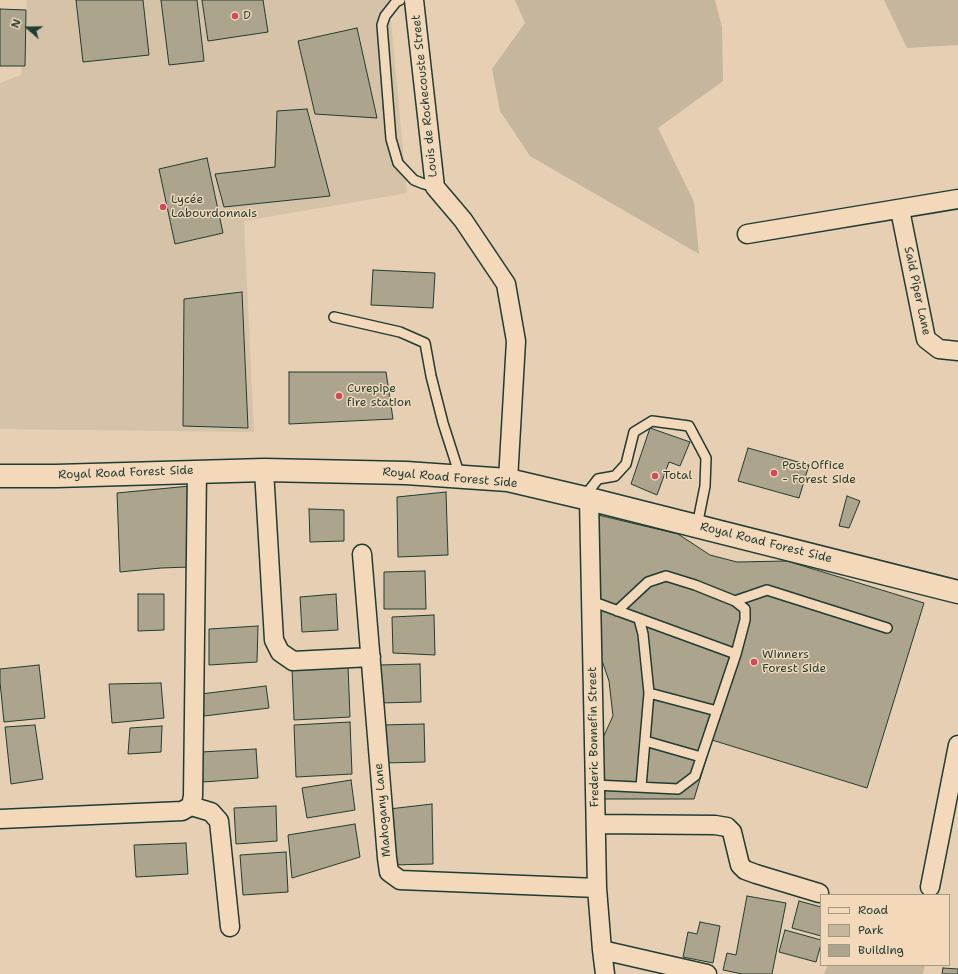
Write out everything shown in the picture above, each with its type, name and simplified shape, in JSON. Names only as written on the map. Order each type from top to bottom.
[{"type":"main road","name":"Royal Road Forest Side","points":[[0,476],[56,476],[264,470],[406,473],[508,480],[586,498],[958,592]]},
{"type":"street","name":"Louis de Rochecouste Street","points":[[414,0],[435,187],[463,220],[506,284],[516,340],[508,480]]},
{"type":"street","points":[[747,234],[900,210],[958,199]]},
{"type":"street","name":"Said Piper Lane","points":[[900,210],[926,339],[939,349],[958,351]]},
{"type":"street","points":[[264,470],[274,640],[280,652],[293,661],[370,657]]},
{"type":"street","points":[[191,806],[193,796],[197,471]]},
{"type":"street","name":"Frederic Bonnefin Street","points":[[586,498],[591,601],[597,888],[605,974]]},
{"type":"street","name":"Mahogany Lane","points":[[362,554],[389,872],[400,880],[597,888]]},
{"type":"street","points":[[930,887],[958,745]]},
{"type":"street","points":[[0,819],[182,811],[191,806],[211,812],[219,821],[230,927]]},
{"type":"street","points":[[596,824],[716,825],[727,827],[732,832],[740,865],[745,870],[819,893]]},
{"type":"street","points":[[602,950],[707,974]]},
{"type":"lane","points":[[400,0],[396,2],[385,16],[382,24],[391,139],[398,163],[414,180],[435,187]]},
{"type":"lane","points":[[334,317],[400,332],[425,343],[431,376],[443,423],[460,476]]},
{"type":"lane","points":[[586,498],[598,479],[615,476],[626,464],[634,432],[652,421],[689,426],[706,458],[705,486],[697,526]]},
{"type":"lane","points":[[595,785],[678,790],[695,776],[736,654],[745,620],[745,609],[735,601],[695,585],[666,576],[648,582],[617,611]]},
{"type":"lane","points":[[735,601],[767,590],[887,628]]},
{"type":"lane","points":[[591,601],[736,654]]},
{"type":"lane","points":[[639,619],[643,634],[649,692],[641,787]]},
{"type":"lane","points":[[649,692],[717,710]]},
{"type":"lane","points":[[645,741],[701,757]]},
{"type":"shaded area","name":"Lycée Labourdonnais","points":[[27,0],[389,0],[407,193],[244,221],[254,432],[0,429],[0,83],[21,75]]},
{"type":"green space","points":[[515,0],[715,0],[722,27],[723,81],[658,128],[694,202],[699,254],[530,156],[500,111],[492,69],[525,23]]},
{"type":"green space","points":[[884,0],[958,0],[958,45],[907,48]]},
{"type":"green space","points":[[828,966],[925,966],[923,974],[824,974]]},
{"type":"building","points":[[76,0],[143,0],[149,55],[83,62]]},
{"type":"building","points":[[161,0],[197,0],[204,61],[169,65]]},
{"type":"building","name":"D","points":[[202,0],[263,0],[268,32],[208,41]]},
{"type":"building","points":[[0,9],[26,10],[25,66],[0,66]]},
{"type":"building","points":[[357,28],[377,118],[315,114],[298,41]]},
{"type":"building","points":[[307,109],[330,196],[224,207],[215,174],[275,167],[277,111]]},
{"type":"building","points":[[207,158],[223,233],[175,244],[159,169]]},
{"type":"building","points":[[373,270],[435,273],[433,308],[371,305]]},
{"type":"building","points":[[242,292],[248,428],[183,426],[184,299]]},
{"type":"building","name":"Curepipe fire station","points":[[289,372],[386,372],[393,419],[289,424]]},
{"type":"building","points":[[650,428],[690,442],[680,466],[669,462],[657,495],[631,484]]},
{"type":"building","name":"Post Office - Forest Side","points":[[748,448],[809,465],[799,498],[738,481]]},
{"type":"building","points":[[190,486],[190,567],[120,572],[117,493]]},
{"type":"building","points":[[446,492],[448,555],[398,557],[397,497]]},
{"type":"building","points":[[847,496],[860,501],[849,528],[839,526]]},
{"type":"building","points":[[309,509],[344,510],[344,541],[310,542]]},
{"type":"building","name":"Winners Forest Side","points":[[594,514],[678,534],[710,555],[737,562],[787,561],[924,603],[867,788],[712,740],[694,799],[601,799],[601,742],[613,716],[609,681],[596,643]]},
{"type":"building","points":[[425,571],[426,609],[384,609],[384,572]]},
{"type":"building","points":[[138,594],[164,594],[164,630],[138,631]]},
{"type":"building","points":[[336,594],[338,630],[302,632],[300,597]]},
{"type":"building","points":[[434,615],[435,655],[393,653],[392,617]]},
{"type":"building","points":[[258,626],[257,662],[209,665],[209,629]]},
{"type":"building","points":[[420,664],[421,702],[379,703],[379,665]]},
{"type":"building","points":[[39,665],[45,718],[4,722],[0,669]]},
{"type":"building","points":[[348,665],[350,717],[294,720],[292,668]]},
{"type":"building","points":[[161,683],[164,718],[112,723],[109,684]]},
{"type":"building","points":[[266,686],[269,708],[204,716],[201,694]]},
{"type":"building","points":[[350,722],[352,774],[296,777],[294,725]]},
{"type":"building","points":[[424,724],[425,762],[383,763],[382,725]]},
{"type":"building","points":[[35,725],[43,779],[11,784],[5,727]]},
{"type":"building","points":[[162,726],[161,752],[128,754],[130,728]]},
{"type":"building","points":[[256,749],[258,778],[203,782],[201,752]]},
{"type":"building","points":[[351,780],[355,810],[307,818],[302,788]]},
{"type":"building","points":[[432,804],[433,864],[391,865],[389,809]]},
{"type":"building","points":[[276,806],[277,841],[236,844],[234,808]]},
{"type":"building","points":[[355,824],[360,857],[292,878],[288,835]]},
{"type":"building","points":[[186,843],[188,874],[136,877],[134,845]]},
{"type":"building","points":[[286,852],[288,892],[243,895],[240,855]]},
{"type":"building","points":[[747,896],[786,903],[772,974],[742,974],[723,970],[727,953],[736,955]]},
{"type":"building","points":[[799,901],[820,907],[820,936],[792,928]]},
{"type":"building","points":[[700,922],[720,926],[713,963],[683,957],[688,932],[697,934]]},
{"type":"building","points":[[785,930],[820,940],[820,948],[816,962],[779,952]]},
{"type":"building","points":[[943,968],[958,969],[958,974],[942,974]]},
{"type":"place","name":"D","points":[[235,16]]},
{"type":"place","name":"Lycée Labourdonnais","points":[[163,207]]},
{"type":"place","name":"Curepipe fire station","points":[[339,396]]},
{"type":"place","name":"Post Office - Forest Side","points":[[774,473]]},
{"type":"place","name":"Total","points":[[655,476]]},
{"type":"place","name":"Winners Forest Side","points":[[754,662]]}]
